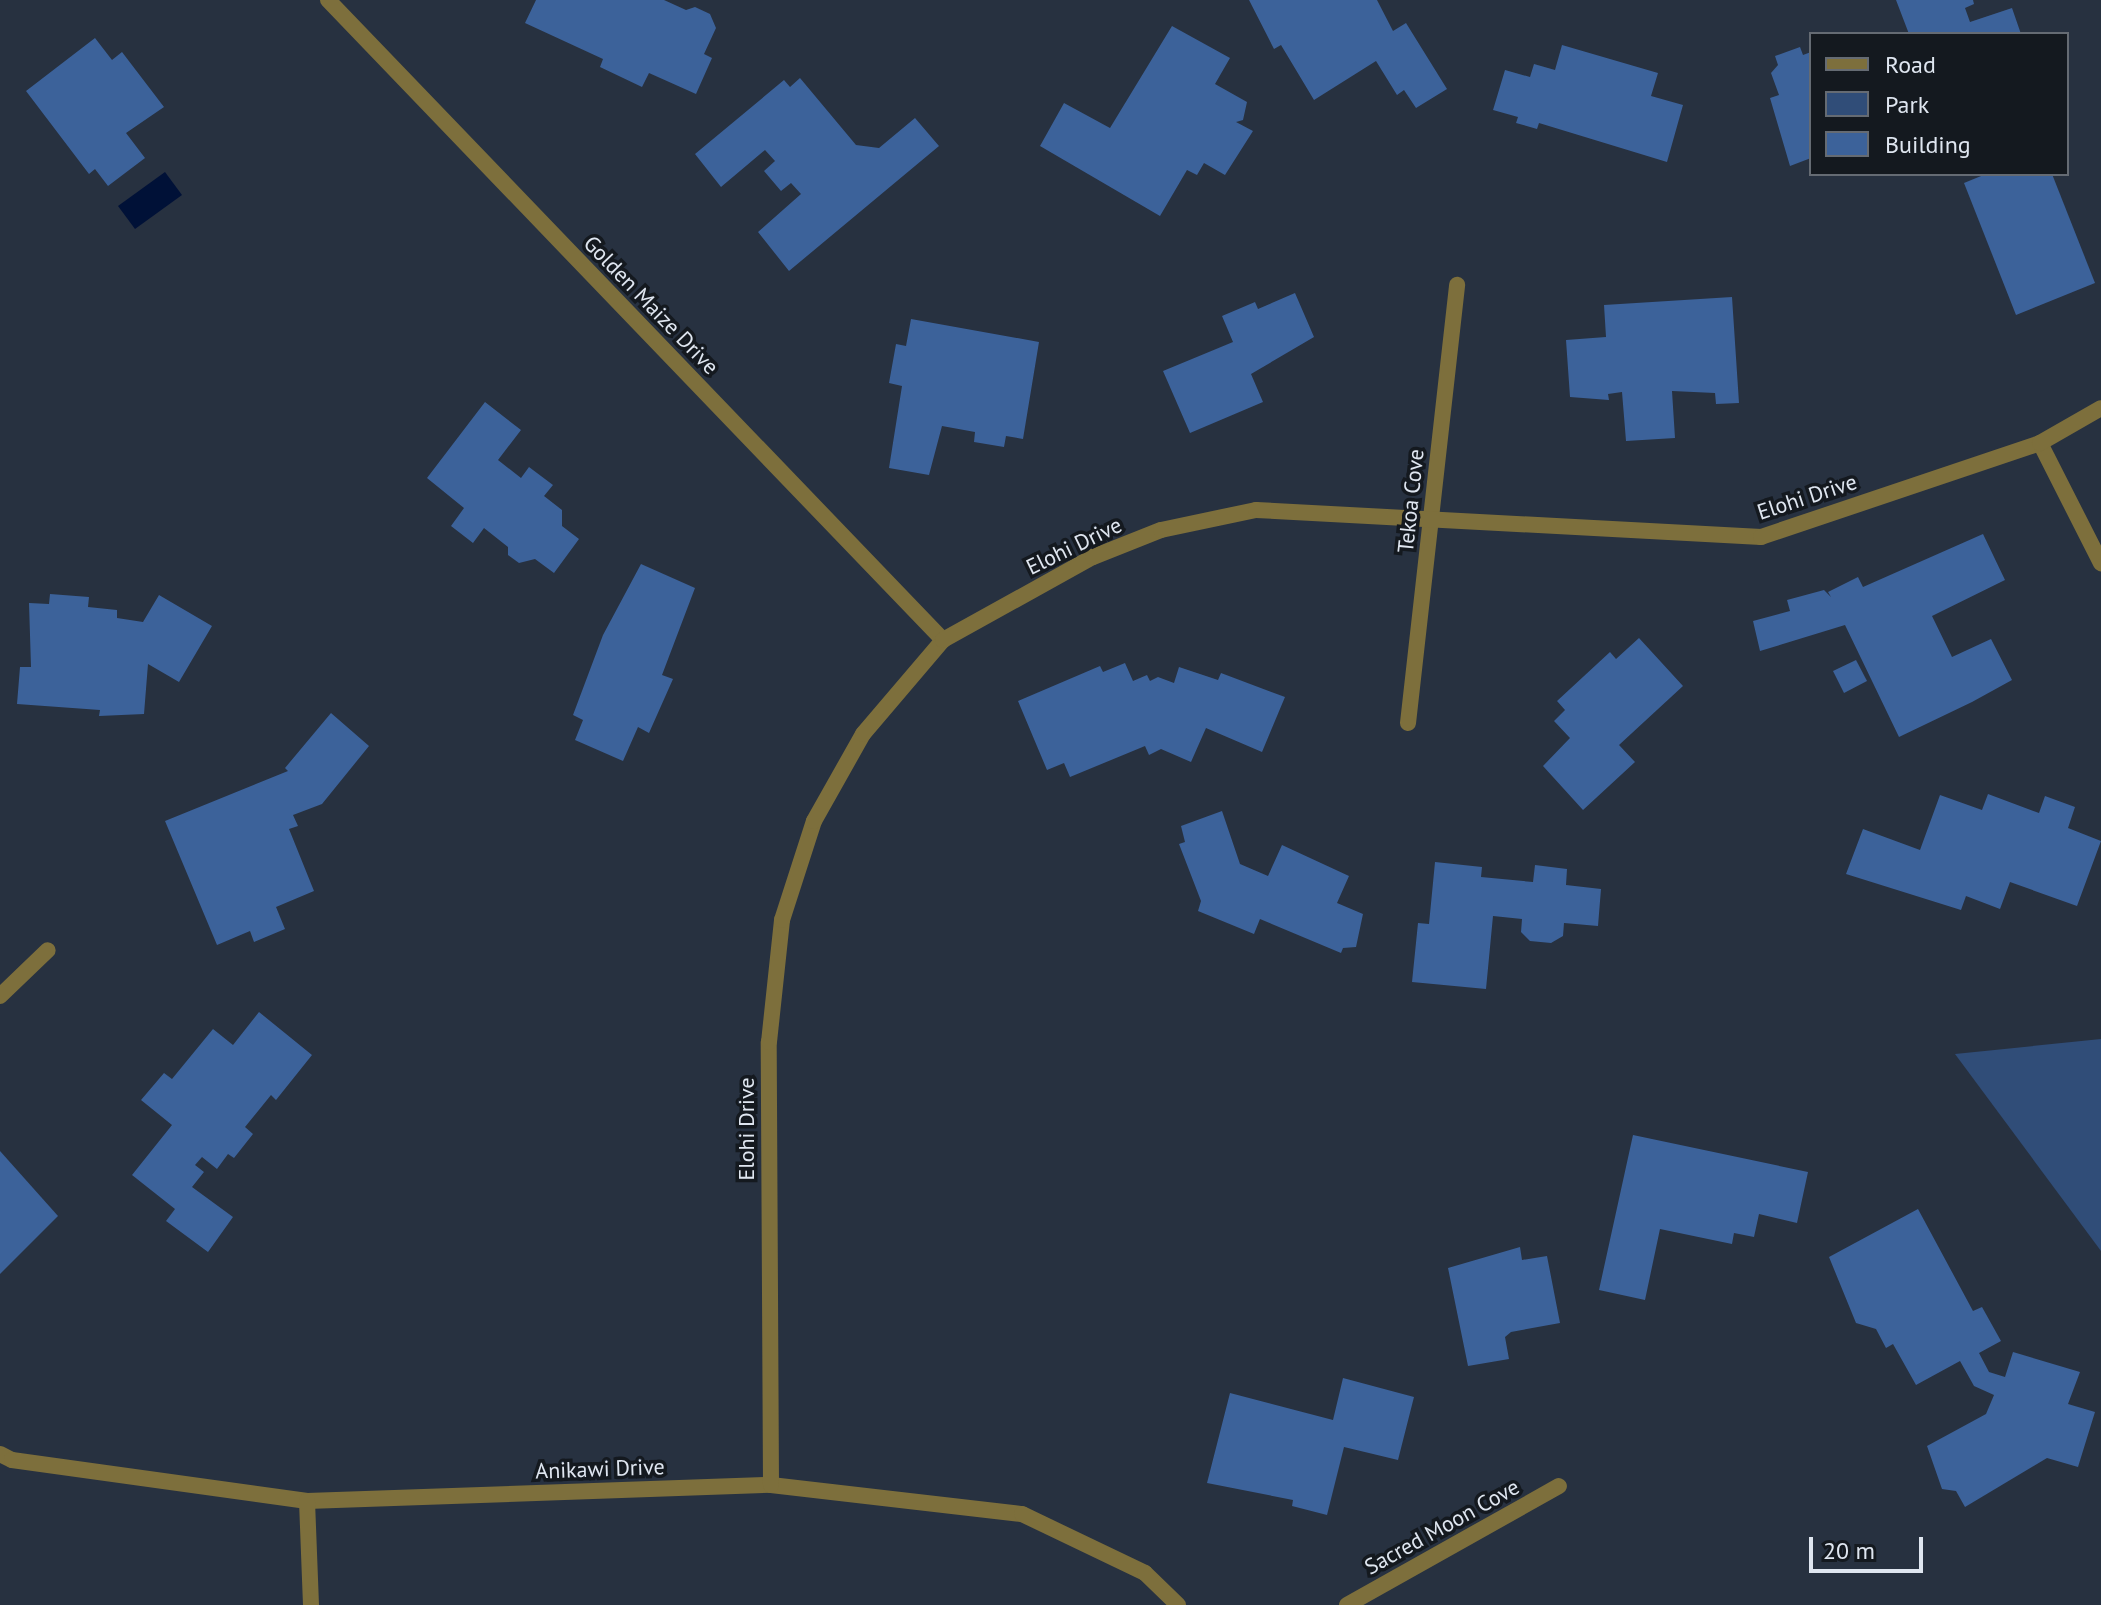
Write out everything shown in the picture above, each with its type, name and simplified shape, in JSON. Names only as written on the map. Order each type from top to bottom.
[{"type":"street","name":"Golden Maize Drive","points":[[328,0],[943,640]]},
{"type":"street","name":"Tekoa Cove","points":[[1408,723],[1457,285]]},
{"type":"street","name":"Elohi Drive","points":[[771,1485],[769,1042],[782,920],[814,821],[863,734],[943,640],[1093,557],[1161,530],[1256,510],[1761,537],[2040,443],[2101,408]]},
{"type":"street","points":[[2040,443],[2101,563]]},
{"type":"street","points":[[0,996],[48,950]]},
{"type":"street","name":"Anikawi Drive","points":[[0,1454],[12,1460],[307,1501],[771,1485],[1022,1514],[1145,1573],[1178,1605]]},
{"type":"street","name":"Sacred Moon Cove","points":[[1347,1605],[1559,1486]]},
{"type":"street","points":[[307,1501],[311,1605]]},
{"type":"green space","points":[[2101,1039],[2101,1251],[1955,1054]]},
{"type":"shaded area","points":[[165,172],[182,195],[135,229],[118,206]]},
{"type":"building","points":[[536,0],[664,0],[686,10],[695,7],[710,14],[716,28],[704,54],[712,58],[696,94],[649,73],[642,87],[600,67],[603,59],[525,23]]},
{"type":"building","points":[[1249,0],[1377,0],[1393,31],[1406,23],[1447,89],[1416,108],[1404,90],[1397,95],[1376,61],[1314,100],[1281,45],[1274,49]]},
{"type":"building","points":[[1896,0],[1973,0],[1974,4],[1965,8],[1970,22],[2012,8],[2020,32],[1908,32]]},
{"type":"building","points":[[1172,26],[1230,58],[1215,84],[1247,102],[1243,120],[1236,122],[1253,131],[1225,175],[1204,163],[1197,175],[1187,170],[1160,216],[1040,146],[1064,103],[1110,128]]},
{"type":"building","points":[[95,38],[112,60],[122,52],[164,107],[126,133],[145,158],[108,186],[95,169],[89,174],[26,91]]},
{"type":"building","points":[[1562,45],[1658,73],[1651,96],[1683,105],[1667,162],[1539,123],[1537,129],[1516,123],[1518,117],[1493,110],[1505,70],[1530,77],[1534,64],[1555,70]]},
{"type":"building","points":[[1800,47],[1803,55],[1809,53],[1809,159],[1790,166],[1770,98],[1779,95],[1771,73],[1778,65],[1775,56]]},
{"type":"building","points":[[800,78],[856,145],[879,148],[915,118],[939,146],[789,271],[758,232],[801,194],[791,183],[781,191],[764,171],[775,161],[765,150],[721,187],[695,154],[784,80],[790,87]]},
{"type":"building","points":[[1981,176],[2053,176],[2095,283],[2016,315],[1964,183]]},
{"type":"building","points":[[1295,293],[1314,337],[1251,374],[1263,402],[1190,433],[1163,371],[1233,342],[1222,316],[1255,302],[1258,309]]},
{"type":"building","points":[[1732,297],[1739,403],[1716,404],[1715,393],[1672,391],[1675,438],[1626,441],[1622,392],[1608,394],[1609,400],[1570,397],[1566,340],[1606,337],[1604,305]]},
{"type":"building","points":[[911,319],[1039,342],[1023,439],[1006,436],[1004,447],[974,442],[975,432],[942,426],[929,475],[889,468],[902,386],[889,383],[896,344],[906,346]]},
{"type":"building","points":[[485,402],[521,430],[498,460],[521,478],[529,467],[553,485],[544,496],[562,510],[562,526],[579,539],[554,573],[535,559],[519,563],[508,555],[508,547],[484,528],[473,543],[451,526],[464,508],[427,478]]},
{"type":"building","points":[[1983,534],[2005,580],[1932,616],[1952,657],[1991,639],[2012,680],[1972,702],[1899,737],[1845,625],[1760,651],[1753,621],[1790,611],[1787,600],[1824,590],[1831,597],[1828,592],[1858,577],[1863,587]]},
{"type":"building","points":[[641,564],[695,588],[662,675],[673,679],[649,733],[638,727],[623,761],[575,740],[583,720],[573,715],[603,635]]},
{"type":"building","points":[[50,594],[89,597],[88,607],[117,610],[117,618],[143,622],[159,595],[212,626],[179,682],[148,664],[144,714],[99,716],[100,710],[17,704],[20,667],[31,667],[29,603],[49,604]]},
{"type":"building","points":[[1639,638],[1683,686],[1619,745],[1635,762],[1583,810],[1543,766],[1570,738],[1554,721],[1565,710],[1557,701],[1610,652],[1616,659]]},
{"type":"building","points":[[1856,660],[1867,681],[1844,693],[1833,671]]},
{"type":"building","points":[[1125,663],[1133,681],[1147,675],[1150,681],[1158,677],[1174,683],[1179,667],[1218,680],[1221,673],[1285,697],[1262,752],[1206,728],[1191,762],[1161,749],[1149,755],[1145,746],[1070,777],[1064,763],[1047,770],[1018,701],[1100,666],[1103,672]]},
{"type":"building","points":[[331,713],[369,746],[322,804],[293,815],[298,826],[289,829],[314,891],[276,907],[285,929],[254,942],[250,931],[217,945],[165,821],[288,771],[285,768]]},
{"type":"building","points":[[1988,794],[2039,813],[2045,796],[2075,807],[2068,828],[2101,841],[2077,906],[2010,882],[2000,909],[1966,896],[1961,910],[1846,874],[1863,829],[1920,850],[1940,795],[1982,810]]},
{"type":"building","points":[[1222,811],[1240,864],[1268,876],[1282,845],[1349,876],[1337,903],[1363,914],[1356,947],[1343,948],[1341,953],[1260,919],[1254,934],[1198,911],[1201,901],[1179,844],[1185,842],[1181,826]]},
{"type":"building","points":[[1435,862],[1482,867],[1481,877],[1533,882],[1535,865],[1567,869],[1566,885],[1601,889],[1598,926],[1564,923],[1563,936],[1551,943],[1530,941],[1521,932],[1522,919],[1493,916],[1486,989],[1412,982],[1418,923],[1429,924]]},
{"type":"building","points":[[259,1012],[312,1055],[276,1100],[271,1095],[245,1127],[253,1134],[234,1158],[228,1154],[217,1169],[202,1157],[195,1165],[204,1172],[192,1187],[233,1217],[208,1252],[166,1221],[175,1209],[132,1175],[172,1125],[141,1100],[164,1073],[172,1079],[213,1029],[233,1045]]},
{"type":"building","points":[[1633,1135],[1808,1172],[1797,1223],[1759,1214],[1754,1237],[1734,1233],[1732,1244],[1660,1229],[1645,1300],[1599,1290]]},
{"type":"building","points":[[0,1151],[58,1216],[0,1274]]},
{"type":"building","points":[[1918,1209],[1973,1311],[1982,1307],[2001,1341],[1979,1353],[1989,1372],[2005,1377],[2013,1352],[2080,1372],[2068,1404],[2095,1412],[2078,1467],[2047,1458],[1965,1507],[1956,1491],[1942,1489],[1927,1446],[1986,1414],[1994,1395],[1974,1386],[1960,1361],[1916,1385],[1893,1344],[1886,1348],[1876,1329],[1856,1323],[1829,1257]]},
{"type":"building","points":[[1520,1247],[1522,1260],[1547,1256],[1560,1323],[1511,1332],[1505,1337],[1509,1359],[1468,1366],[1448,1268]]},
{"type":"building","points":[[1343,1378],[1414,1397],[1398,1460],[1344,1447],[1327,1515],[1292,1506],[1293,1500],[1207,1483],[1230,1393],[1333,1420]]}]
